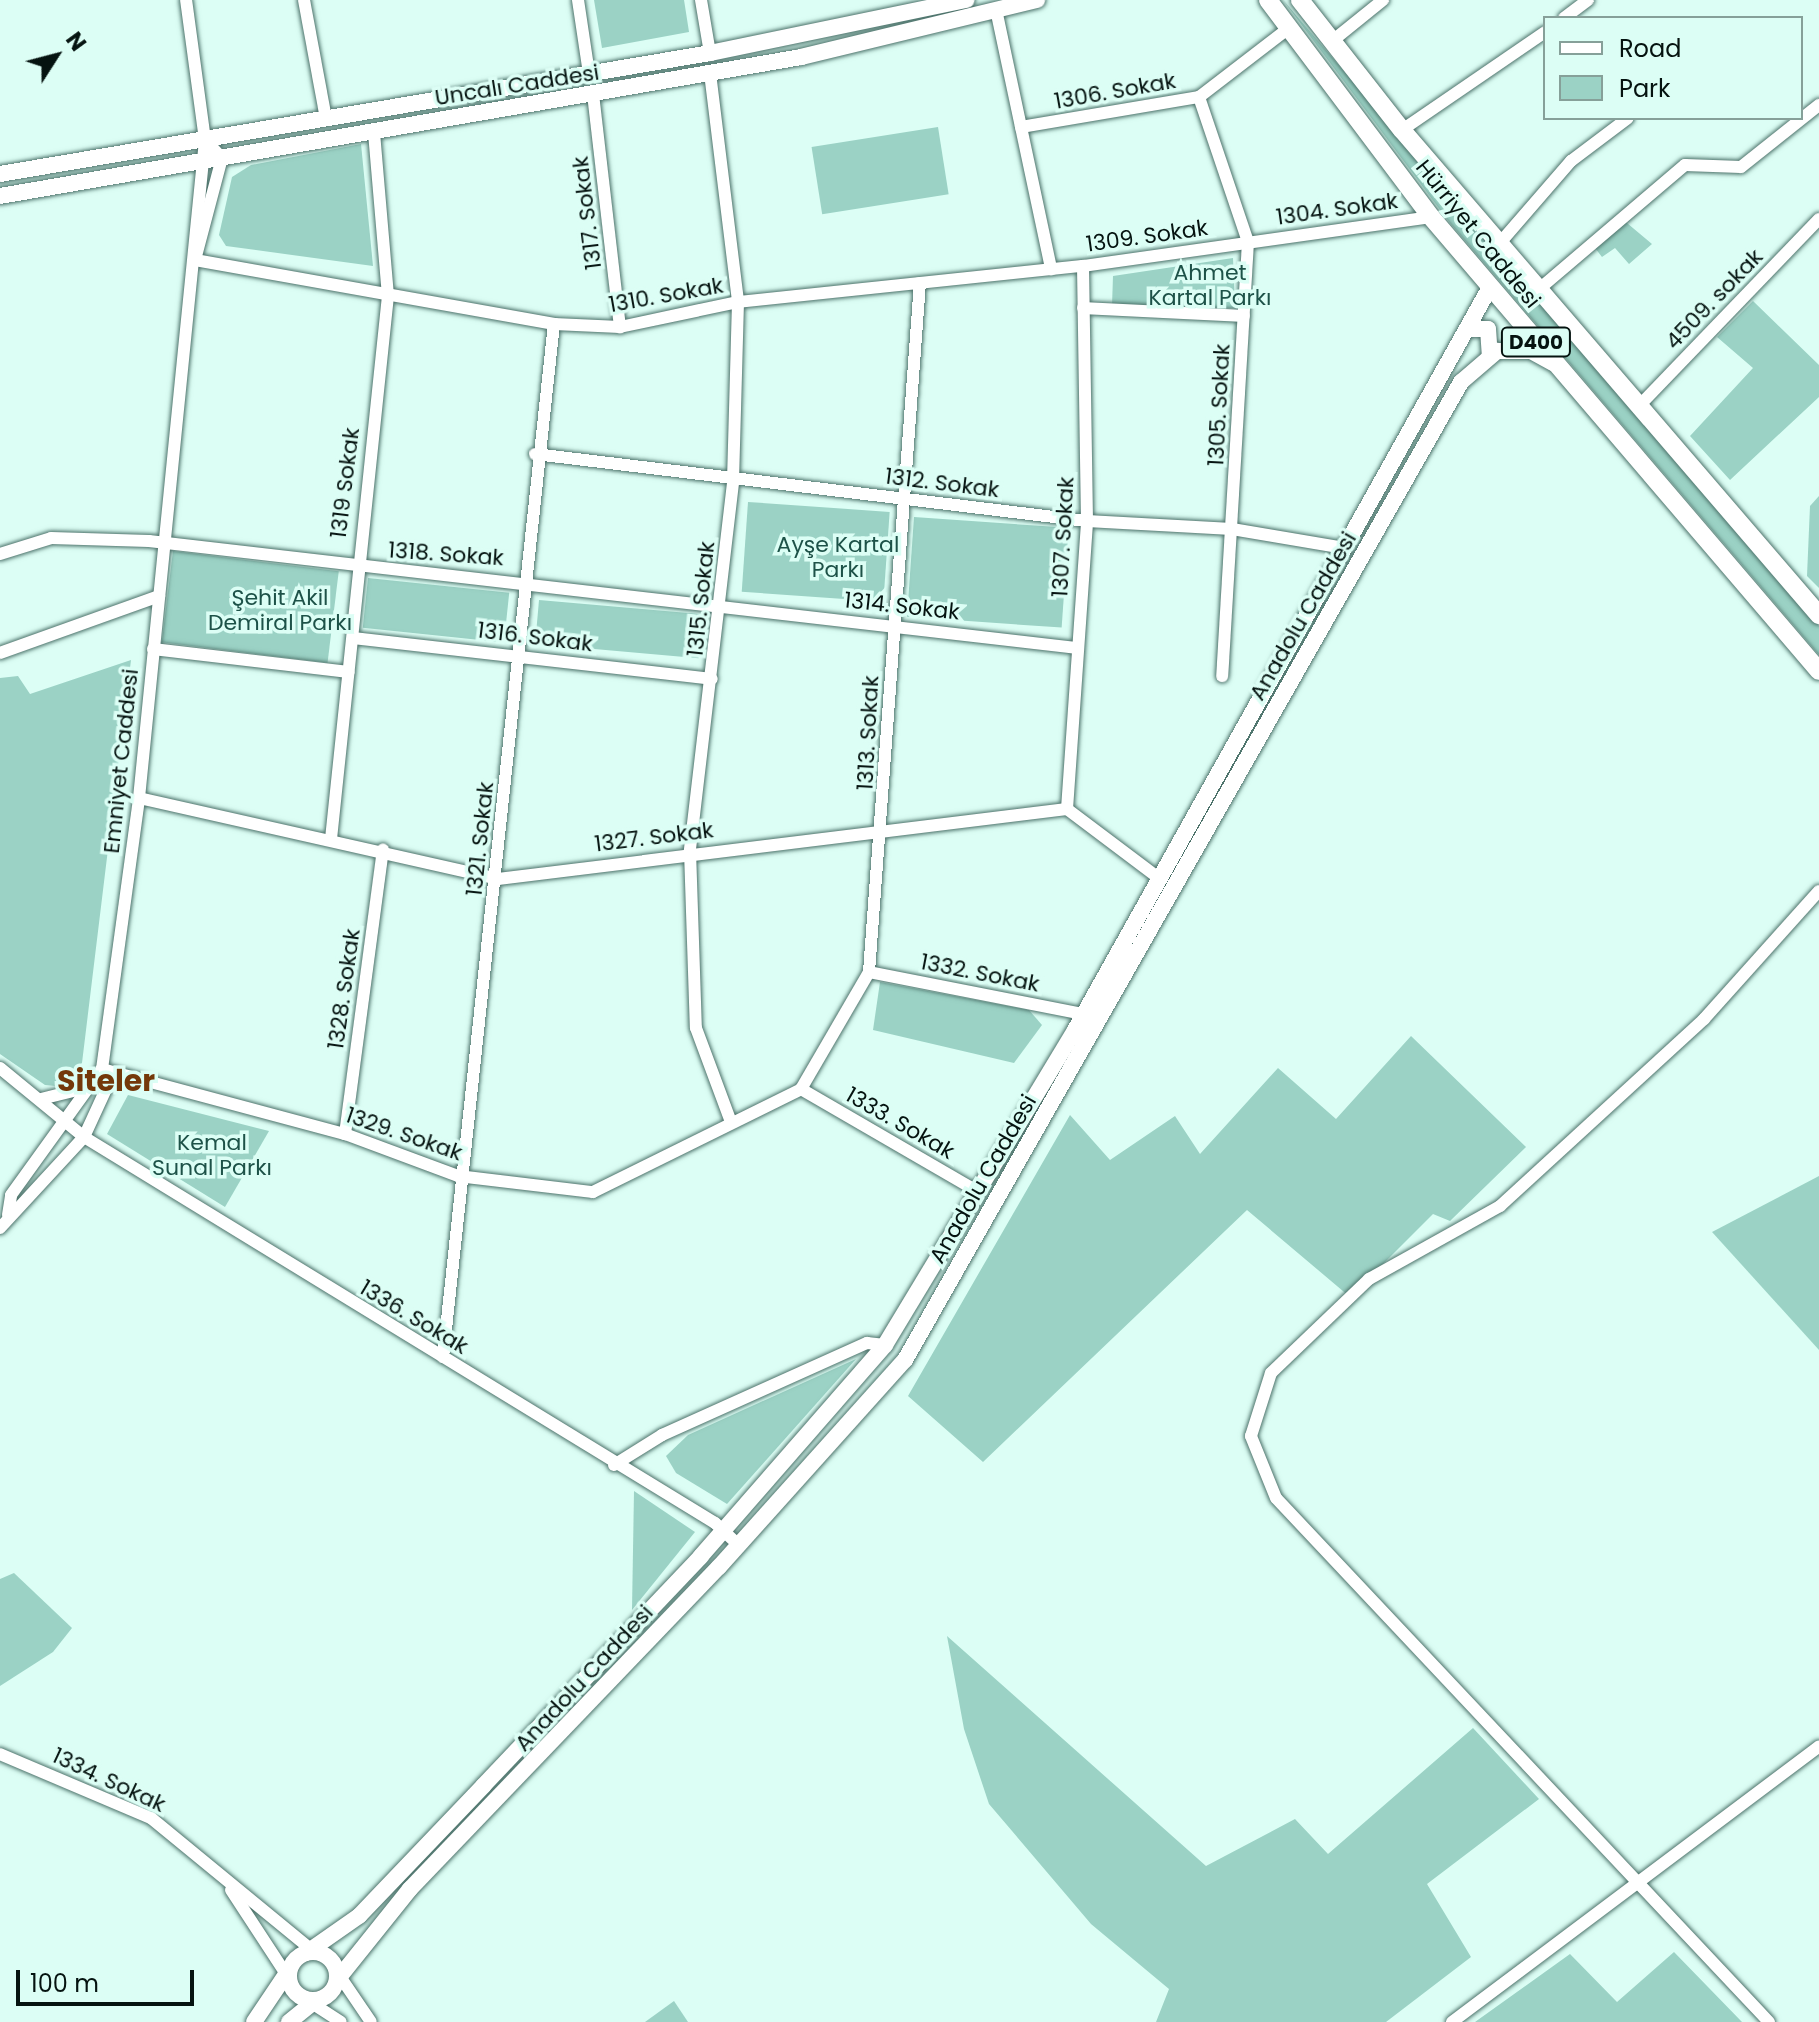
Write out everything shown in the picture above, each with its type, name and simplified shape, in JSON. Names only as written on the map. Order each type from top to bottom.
[{"type":"highway","name":"Hürriyet Caddesi","points":[[1268,0],[1431,217],[1819,671]]},
{"type":"highway","name":"Hürriyet Caddesi","points":[[1300,0],[1402,130],[1819,615]]},
{"type":"main road","name":"Uncalı Caddesi","points":[[0,174],[710,53],[967,0]]},
{"type":"main road","name":"Uncalı Caddesi","points":[[0,196],[710,73],[997,14],[1037,0]]},
{"type":"main road","name":"Anadolu Caddesi","points":[[288,1973],[310,1952],[359,1916],[723,1532],[885,1345],[1084,1014],[1490,287]]},
{"type":"main road","points":[[1467,329],[1488,329],[1490,355],[1518,348],[1554,364]]},
{"type":"main road","name":"Anadolu Caddesi","points":[[312,2001],[410,1889],[739,1545],[905,1360],[1461,382],[1490,355]]},
{"type":"main road","points":[[310,1952],[337,1976]]},
{"type":"main road","points":[[254,2022],[288,1973],[312,2001],[289,2022]]},
{"type":"street","name":"Emniyet Caddesi","points":[[0,1228],[8,1215],[24,1207],[84,1137],[107,1087],[102,1069],[139,798],[205,140],[186,0]]},
{"type":"street","points":[[304,0],[326,119]]},
{"type":"street","points":[[578,0],[589,74]]},
{"type":"street","points":[[701,0],[710,53]]},
{"type":"street","points":[[1331,42],[1383,0]]},
{"type":"street","points":[[1567,16],[1588,0]]},
{"type":"street","points":[[997,14],[1051,269]]},
{"type":"street","name":"1306. Sokak","points":[[1021,127],[1199,97],[1289,28]]},
{"type":"street","points":[[1402,130],[1543,33]]},
{"type":"street","name":"1315. Sokak","points":[[710,73],[738,302],[733,483],[722,608],[690,851],[696,1028],[731,1122]]},
{"type":"street","name":"1317. Sokak","points":[[593,94],[620,327]]},
{"type":"street","name":"1305. Sokak","points":[[1199,97],[1248,242],[1222,676]]},
{"type":"street","points":[[1803,118],[1819,105]]},
{"type":"street","points":[[1499,244],[1571,161],[1625,120]]},
{"type":"street","points":[[1538,290],[1685,165],[1741,167],[1800,120]]},
{"type":"street","name":"1319 Sokak","points":[[331,839],[353,638],[355,568],[388,296],[374,132]]},
{"type":"street","points":[[205,140],[222,158]]},
{"type":"street","name":"Emniyet Caddesi","points":[[195,260],[222,158]]},
{"type":"street","name":"1304. Sokak","points":[[1248,242],[1431,217]]},
{"type":"street","name":"4509. sokak","points":[[1638,407],[1816,227]]},
{"type":"street","name":"1309. Sokak","points":[[1051,269],[1248,242]]},
{"type":"street","name":"1310. Sokak","points":[[195,260],[554,324],[620,327],[738,302],[1051,269]]},
{"type":"street","name":"1307. Sokak","points":[[1067,809],[1087,521],[1083,266]]},
{"type":"street","name":"1313. Sokak","points":[[801,1089],[869,972],[883,835],[901,497],[920,283]]},
{"type":"street","points":[[1083,308],[1244,316]]},
{"type":"street","name":"1321. Sokak","points":[[443,1357],[458,1176],[498,879],[535,454],[554,324]]},
{"type":"street","name":"1312. Sokak","points":[[535,454],[733,483],[901,497],[1087,521],[1232,529],[1344,548]]},
{"type":"street","name":"1318. Sokak","points":[[0,554],[51,538],[166,543],[355,568],[526,580],[722,608]]},
{"type":"street","points":[[0,653],[159,596]]},
{"type":"street","name":"1314. Sokak","points":[[722,608],[894,624],[1076,648]]},
{"type":"street","name":"1316. Sokak","points":[[353,638],[712,679]]},
{"type":"street","points":[[153,649],[349,672]]},
{"type":"street","name":"1327. Sokak","points":[[139,798],[383,850],[498,879],[690,851],[883,835],[1067,809]]},
{"type":"street","points":[[1067,809],[1160,879]]},
{"type":"street","name":"1328. Sokak","points":[[345,1134],[383,850]]},
{"type":"street","points":[[1769,2022],[1276,1498],[1251,1436],[1271,1373],[1369,1279],[1500,1206],[1704,1019],[1819,891]]},
{"type":"street","name":"1332. Sokak","points":[[869,972],[1084,1014]]},
{"type":"street","name":"1336. Sokak","points":[[0,1068],[84,1137],[443,1357],[739,1545]]},
{"type":"street","points":[[8,1215],[11,1195],[85,1088],[102,1069]]},
{"type":"street","name":"1329. Sokak","points":[[102,1069],[345,1134],[458,1176],[593,1192],[731,1122]]},
{"type":"street","points":[[41,1099],[85,1088]]},
{"type":"street","points":[[731,1122],[801,1089]]},
{"type":"street","name":"1333. Sokak","points":[[801,1089],[979,1192]]},
{"type":"street","points":[[614,1465],[662,1435],[867,1343],[885,1345]]},
{"type":"street","points":[[1452,2022],[1819,1746]]},
{"type":"street","name":"1334. Sokak","points":[[0,1754],[151,1818],[310,1952]]},
{"type":"street","name":"1334. Sokak","points":[[230,1887],[288,1973]]},
{"type":"street","points":[[337,1976],[371,2022]]},
{"type":"street","points":[[312,2001],[341,2022]]},
{"type":"green space","points":[[594,0],[684,0],[689,32],[602,48]]},
{"type":"green space","points":[[1283,0],[1819,626],[1819,655],[1450,223]]},
{"type":"green space","points":[[938,127],[949,194],[822,214],[812,147]]},
{"type":"green space","points":[[361,144],[373,266],[226,246],[219,235],[232,177],[251,165]]},
{"type":"green space","points":[[1621,218],[1652,244],[1629,264],[1615,248],[1602,257],[1592,244]]},
{"type":"green space","name":"Ahmet Kartal Parkı","points":[[1233,258],[1235,308],[1112,306],[1113,276]]},
{"type":"green space","points":[[1753,301],[1819,365],[1819,397],[1730,480],[1690,436],[1753,368],[1717,337]]},
{"type":"green space","points":[[1819,496],[1819,588],[1807,576],[1810,506]]},
{"type":"green space","name":"Ayşe Kartal Parkı","points":[[748,502],[890,512],[883,602],[742,592]]},
{"type":"green space","points":[[914,517],[1069,528],[1062,628],[907,617]]},
{"type":"green space","name":"Şehit Akil Demiral Parkı","points":[[173,551],[339,571],[328,663],[162,642]]},
{"type":"green space","points":[[368,578],[509,593],[504,643],[363,628]]},
{"type":"green space","points":[[539,600],[702,614],[699,658],[535,644]]},
{"type":"green space","points":[[131,660],[82,1063],[56,1086],[45,1085],[0,1054],[0,678],[18,676],[30,694]]},
{"type":"green space","points":[[880,982],[1029,1010],[1042,1025],[1014,1063],[873,1030]]},
{"type":"green space","points":[[1411,1036],[1526,1147],[1450,1221],[1433,1214],[1350,1297],[1247,1210],[983,1462],[908,1396],[1070,1115],[1110,1160],[1175,1116],[1200,1154],[1278,1068],[1336,1119]]},
{"type":"green space","name":"Kemal Sunal Parkı","points":[[128,1095],[269,1131],[225,1207],[107,1134]]},
{"type":"green space","points":[[1819,1176],[1819,1350],[1712,1232]]},
{"type":"green space","points":[[856,1359],[727,1504],[676,1473],[666,1456],[688,1435]]},
{"type":"green space","points":[[634,1491],[695,1532],[632,1610]]},
{"type":"green space","points":[[14,1573],[72,1628],[53,1652],[0,1686],[0,1579]]},
{"type":"green space","points":[[947,1636],[1206,1866],[1295,1819],[1328,1854],[1473,1728],[1539,1799],[1427,1884],[1471,1957],[1386,2022],[1156,2022],[1169,1989],[1091,1924],[989,1804],[964,1729]]},
{"type":"green space","points":[[1674,1952],[1742,2022],[1475,2022],[1570,1954],[1617,2002]]},
{"type":"green space","points":[[674,2001],[688,2022],[645,2022]]},
{"type":"district","name":"Siteler","points":[[106,1081]]}]
